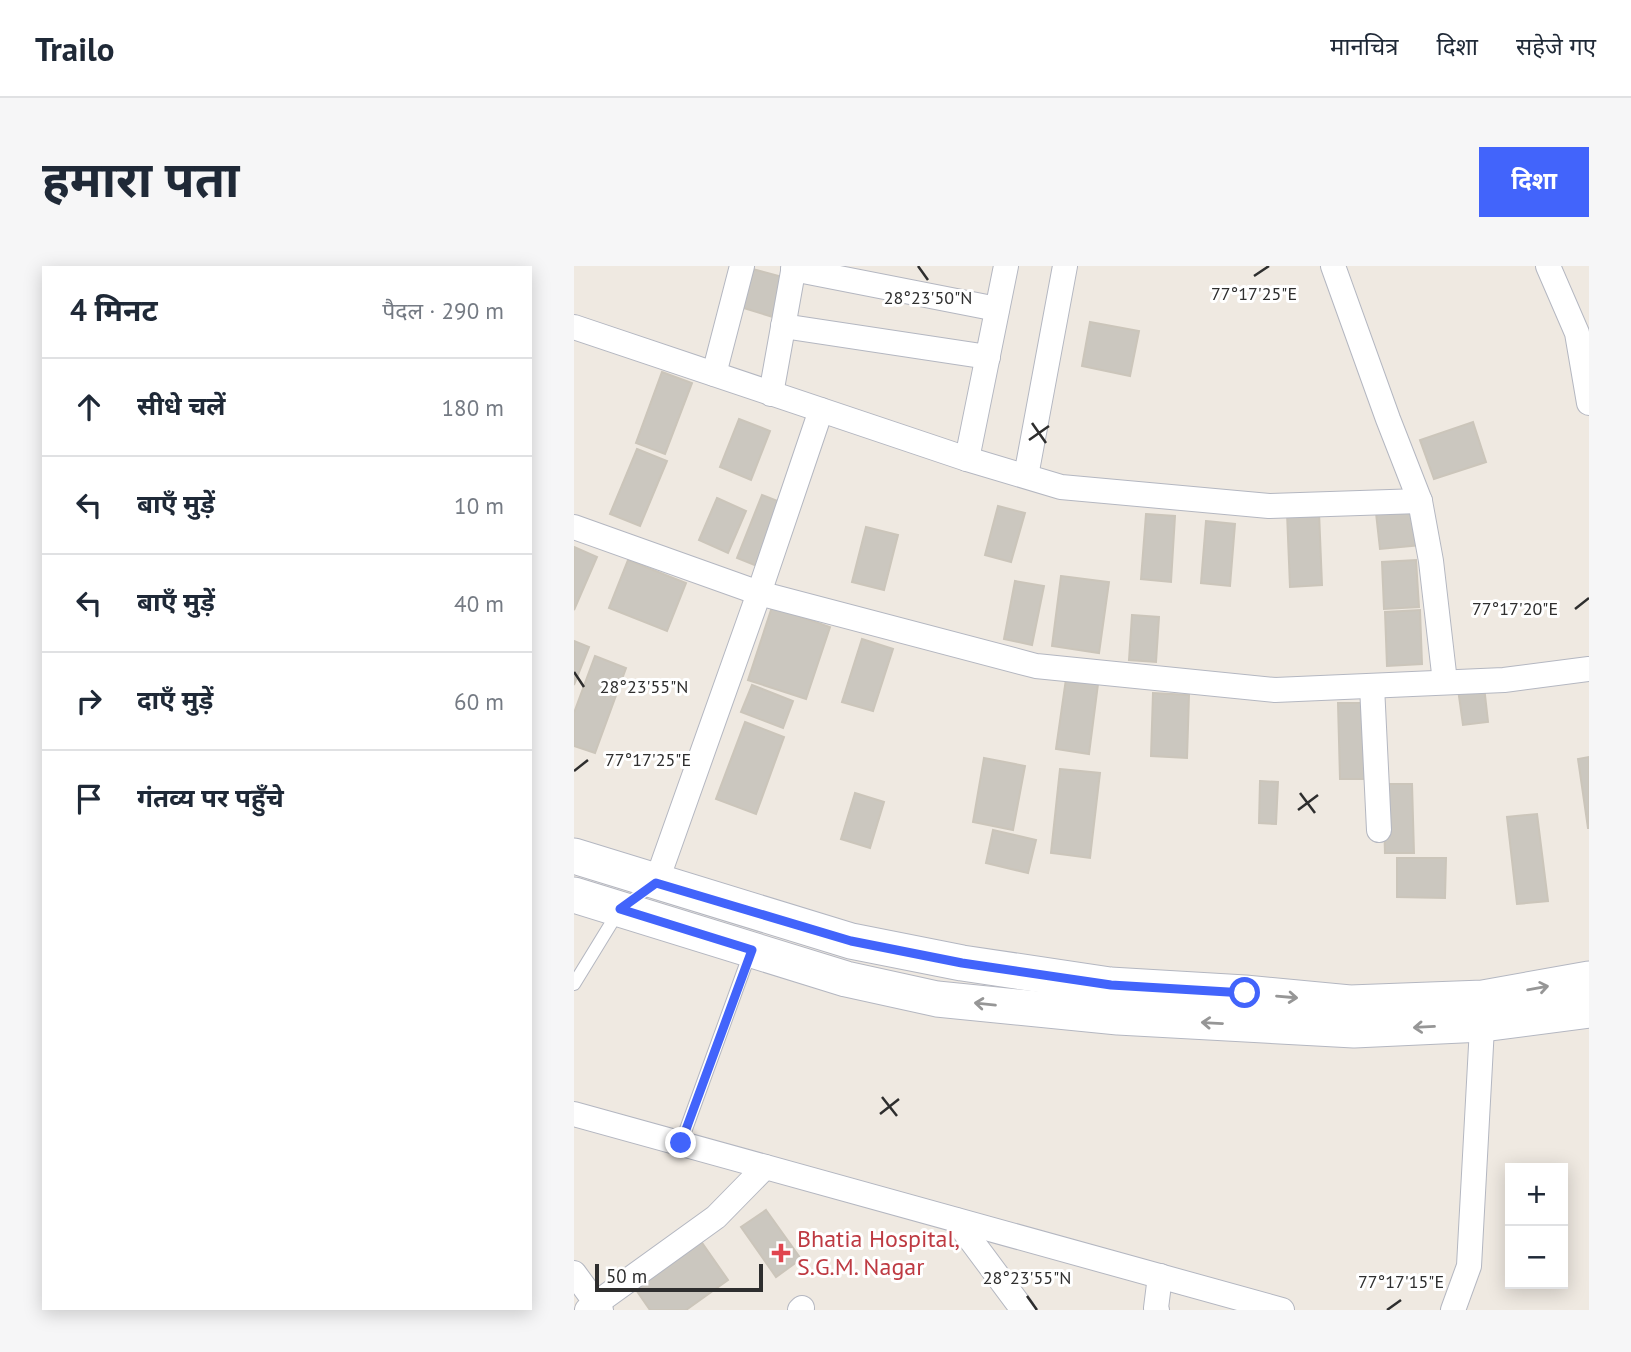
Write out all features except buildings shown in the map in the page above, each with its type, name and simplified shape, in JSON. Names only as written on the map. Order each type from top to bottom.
[{"type":"street","points":[[714,374],[742,266]]},
{"type":"street","points":[[967,460],[1006,266]]},
{"type":"street","points":[[1026,476],[1065,266]]},
{"type":"street","points":[[1333,266],[1420,502],[1431,561],[1445,682]]},
{"type":"street","points":[[1548,266],[1583,331],[1589,403]]},
{"type":"street","points":[[771,394],[794,267],[998,309]]},
{"type":"street","points":[[783,326],[988,357]]},
{"type":"street","points":[[574,327],[967,460],[1061,486],[1269,506],[1420,502]]},
{"type":"street","points":[[656,883],[821,410]]},
{"type":"street","points":[[574,527],[759,593],[1036,666],[1275,690],[1504,680],[1589,669]]},
{"type":"street","points":[[1371,686],[1379,830]]},
{"type":"street","points":[[574,856],[851,941],[962,963],[1111,985],[1350,1003],[1483,1011],[1589,1010]]},
{"type":"street","points":[[574,895],[846,979],[937,999],[1118,1017],[1354,1030],[1483,1011],[1589,979]]},
{"type":"street","points":[[1453,1310],[1469,1266],[1483,1011]]},
{"type":"street","points":[[574,1114],[1282,1310]]},
{"type":"street","points":[[574,1273],[594,1308],[716,1217],[765,1167]]},
{"type":"street","points":[[956,1220],[1023,1310]]},
{"type":"street","points":[[1157,1310],[1160,1276]]},
{"type":"lane","points":[[574,984],[620,909],[656,883]]},
{"type":"lane","points":[[681,1143],[752,950]]},
{"type":"place","name":"Bhatia Hospital, S.G.M. Nagar","points":[[781,1253]]},
{"type":"route","points":[[681,1143],[752,950],[620,909],[656,883],[851,941],[962,963],[1111,985],[1245,993]]}]
